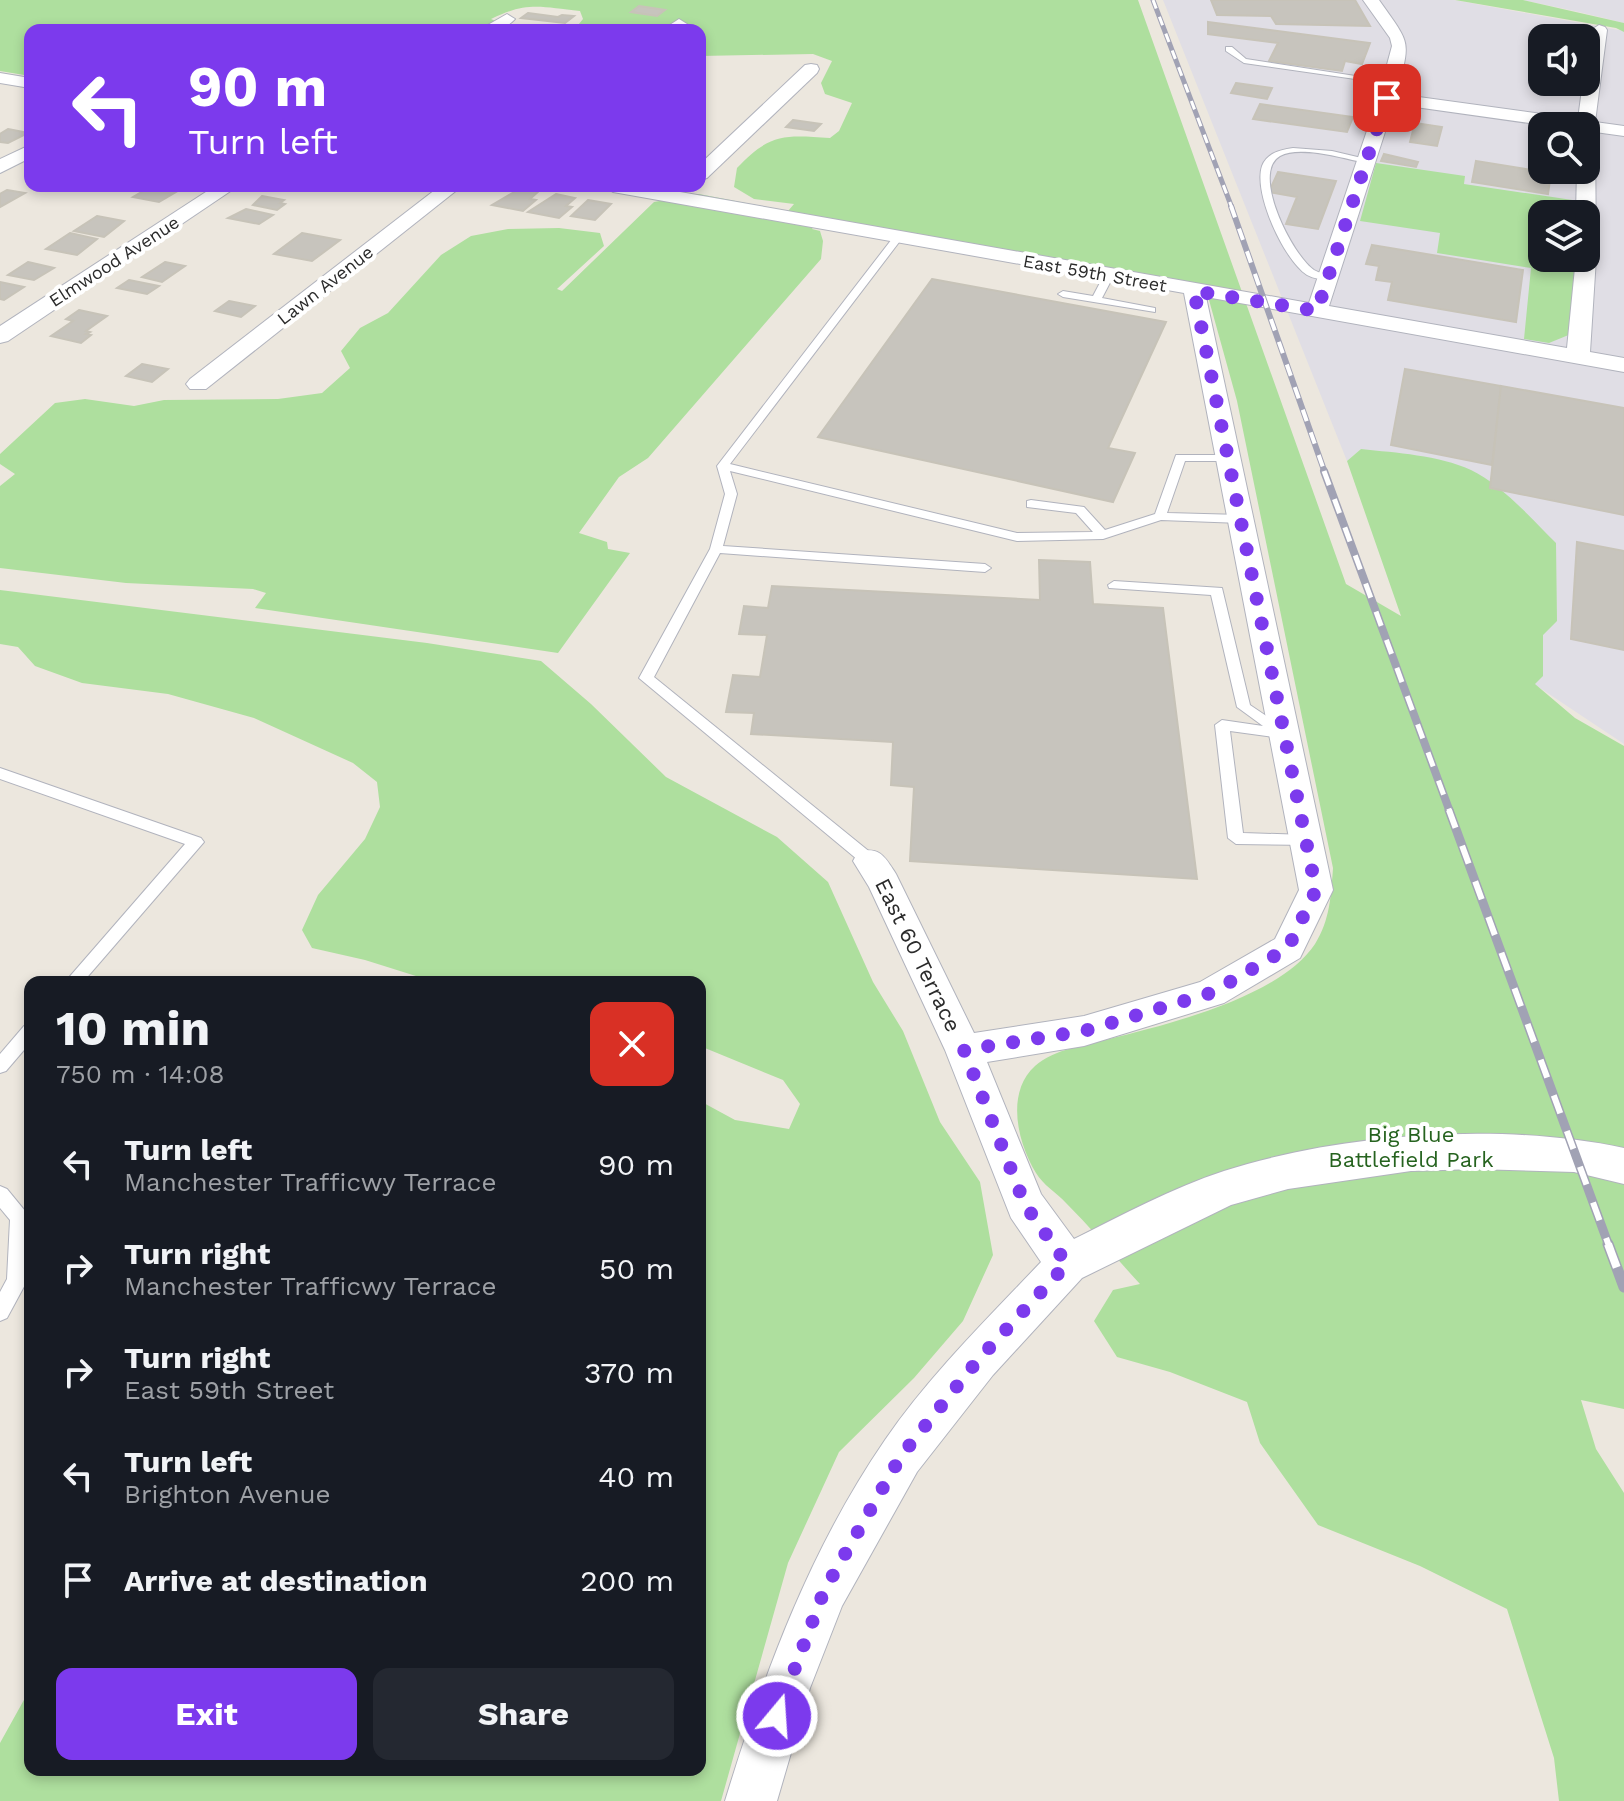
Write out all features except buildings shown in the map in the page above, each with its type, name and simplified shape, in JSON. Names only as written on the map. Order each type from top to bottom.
[{"type":"street","points":[[1317,311],[1400,46],[1398,38],[1371,0]]},
{"type":"street","points":[[498,24],[507,19]]},
{"type":"street","points":[[706,168],[811,69]]},
{"type":"street","points":[[0,78],[24,82]]},
{"type":"street","points":[[1388,90],[1528,115]]},
{"type":"street","points":[[1600,127],[1624,131]]},
{"type":"street","points":[[0,167],[24,154]]},
{"type":"street","name":"Elmwood Avenue","points":[[0,336],[219,192]]},
{"type":"street","name":"Lawn Avenue","points":[[198,384],[444,192]]},
{"type":"street","name":"East 59th Street","points":[[681,192],[898,237],[1624,365]]},
{"type":"street","points":[[1578,357],[1585,272]]},
{"type":"street","points":[[964,1050],[1084,1031],[1211,993],[1288,948],[1316,890],[1194,291]]},
{"type":"street","name":"East 60 Terrace","points":[[870,861],[884,883],[964,1050],[1025,1205],[1067,1264]]},
{"type":"street","points":[[751,1801],[785,1688],[824,1591],[901,1456],[978,1360],[1067,1264],[1143,1225],[1224,1189],[1288,1171],[1411,1154],[1459,1153],[1574,1155],[1624,1166]]},
{"type":"lane","points":[[1229,49],[1244,61],[1388,90]]},
{"type":"lane","points":[[1328,278],[1309,271],[1280,229],[1265,193],[1265,165],[1275,154],[1292,150],[1366,160]]},
{"type":"lane","points":[[723,466],[898,237]]},
{"type":"lane","points":[[1096,300],[1109,275]]},
{"type":"lane","points":[[1063,294],[1151,310]]},
{"type":"lane","points":[[1160,516],[1180,457],[1227,459]]},
{"type":"lane","points":[[723,466],[1017,537],[1103,535],[1160,516],[1241,519]]},
{"type":"lane","points":[[723,466],[731,494],[716,549],[646,678],[870,861]]},
{"type":"lane","points":[[1031,504],[1080,510],[1103,535]]},
{"type":"lane","points":[[716,549],[985,568]]},
{"type":"lane","points":[[1114,585],[1217,591],[1244,707],[1284,733]]},
{"type":"lane","points":[[1284,733],[1222,725],[1236,838],[1306,841]]},
{"type":"lane","points":[[0,773],[196,842],[78,976]]},
{"type":"lane","points":[[0,1066],[24,1038]]},
{"type":"lane","points":[[0,1195],[20,1217],[17,1281],[0,1311]]},
{"type":"shaded area","points":[[1163,0],[1454,0],[1586,24],[1528,24],[1528,96],[1600,96],[1600,27],[1624,31],[1624,744],[1534,684],[1361,449],[1347,461]]},
{"type":"shaded area","points":[[1523,0],[1624,0],[1624,23],[1579,12]]},
{"type":"green space","name":"Big Blue Battlefield Park","points":[[0,0],[1138,0],[1346,584],[1401,616],[1347,461],[1361,449],[1431,458],[1482,476],[1516,503],[1556,543],[1557,621],[1543,635],[1543,676],[1535,684],[1575,718],[1624,746],[1624,1409],[1581,1400],[1596,1449],[1624,1493],[1624,1801],[1559,1801],[1554,1758],[1507,1609],[1420,1566],[1318,1525],[1260,1443],[1247,1402],[1170,1372],[1117,1357],[1094,1321],[1113,1290],[1140,1284],[1039,1177],[1020,1134],[1017,1104],[1020,1090],[1026,1077],[1043,1060],[1070,1048],[1191,1016],[1250,993],[1299,963],[1320,935],[1329,908],[1333,868],[1237,401],[1209,300],[1201,284],[821,217],[812,229],[820,231],[823,241],[821,259],[648,458],[619,477],[579,533],[607,542],[608,549],[630,553],[558,653],[255,608],[266,593],[253,589],[126,583],[0,568],[0,486],[15,474],[0,464],[0,454],[55,403],[85,399],[134,406],[164,400],[278,399],[322,393],[350,368],[341,351],[360,328],[388,313],[441,255],[471,236],[508,229],[559,228],[600,233],[604,246],[557,289],[562,291],[654,202],[699,194],[788,211],[794,204],[754,199],[734,187],[737,168],[769,142],[801,136],[830,138],[839,131],[852,103],[825,94],[821,83],[832,61],[813,54],[706,56],[706,24],[579,24],[583,19],[580,11],[544,7],[515,10],[491,19],[501,24],[24,24],[24,75],[0,71]]},
{"type":"green space","points":[[1455,0],[1523,0],[1624,23],[1624,32]]},
{"type":"green space","points":[[1376,163],[1465,176],[1464,184],[1572,200],[1528,200],[1528,268],[1437,253],[1440,233],[1360,221]]},
{"type":"green space","points":[[1531,272],[1574,272],[1571,334],[1549,343],[1524,339]]},
{"type":"green space","points":[[0,590],[427,643],[541,661],[591,704],[666,777],[777,837],[828,882],[873,982],[903,1031],[940,1122],[980,1182],[993,1255],[963,1321],[914,1378],[839,1452],[788,1563],[721,1801],[0,1801],[0,1743],[24,1700],[24,1776],[706,1776],[706,1104],[735,1120],[789,1129],[800,1104],[783,1080],[706,1048],[706,976],[416,976],[312,948],[302,930],[318,895],[365,839],[380,807],[377,782],[353,763],[254,718],[168,694],[82,683],[35,666],[18,647],[0,644]]},
{"type":"railway","points":[[1153,0],[1232,208]]},
{"type":"railway","points":[[1231,206],[1325,473]]},
{"type":"railway","points":[[1324,471],[1450,812]]},
{"type":"railway","points":[[1449,810],[1609,1246]]},
{"type":"railway","points":[[1608,1244],[1624,1287]]},
{"type":"route","points":[[777,1716],[824,1591],[901,1456],[978,1360],[1067,1264],[1025,1205],[964,1050],[1084,1031],[1211,993],[1288,948],[1316,890],[1194,291],[1317,311],[1387,98]]}]
